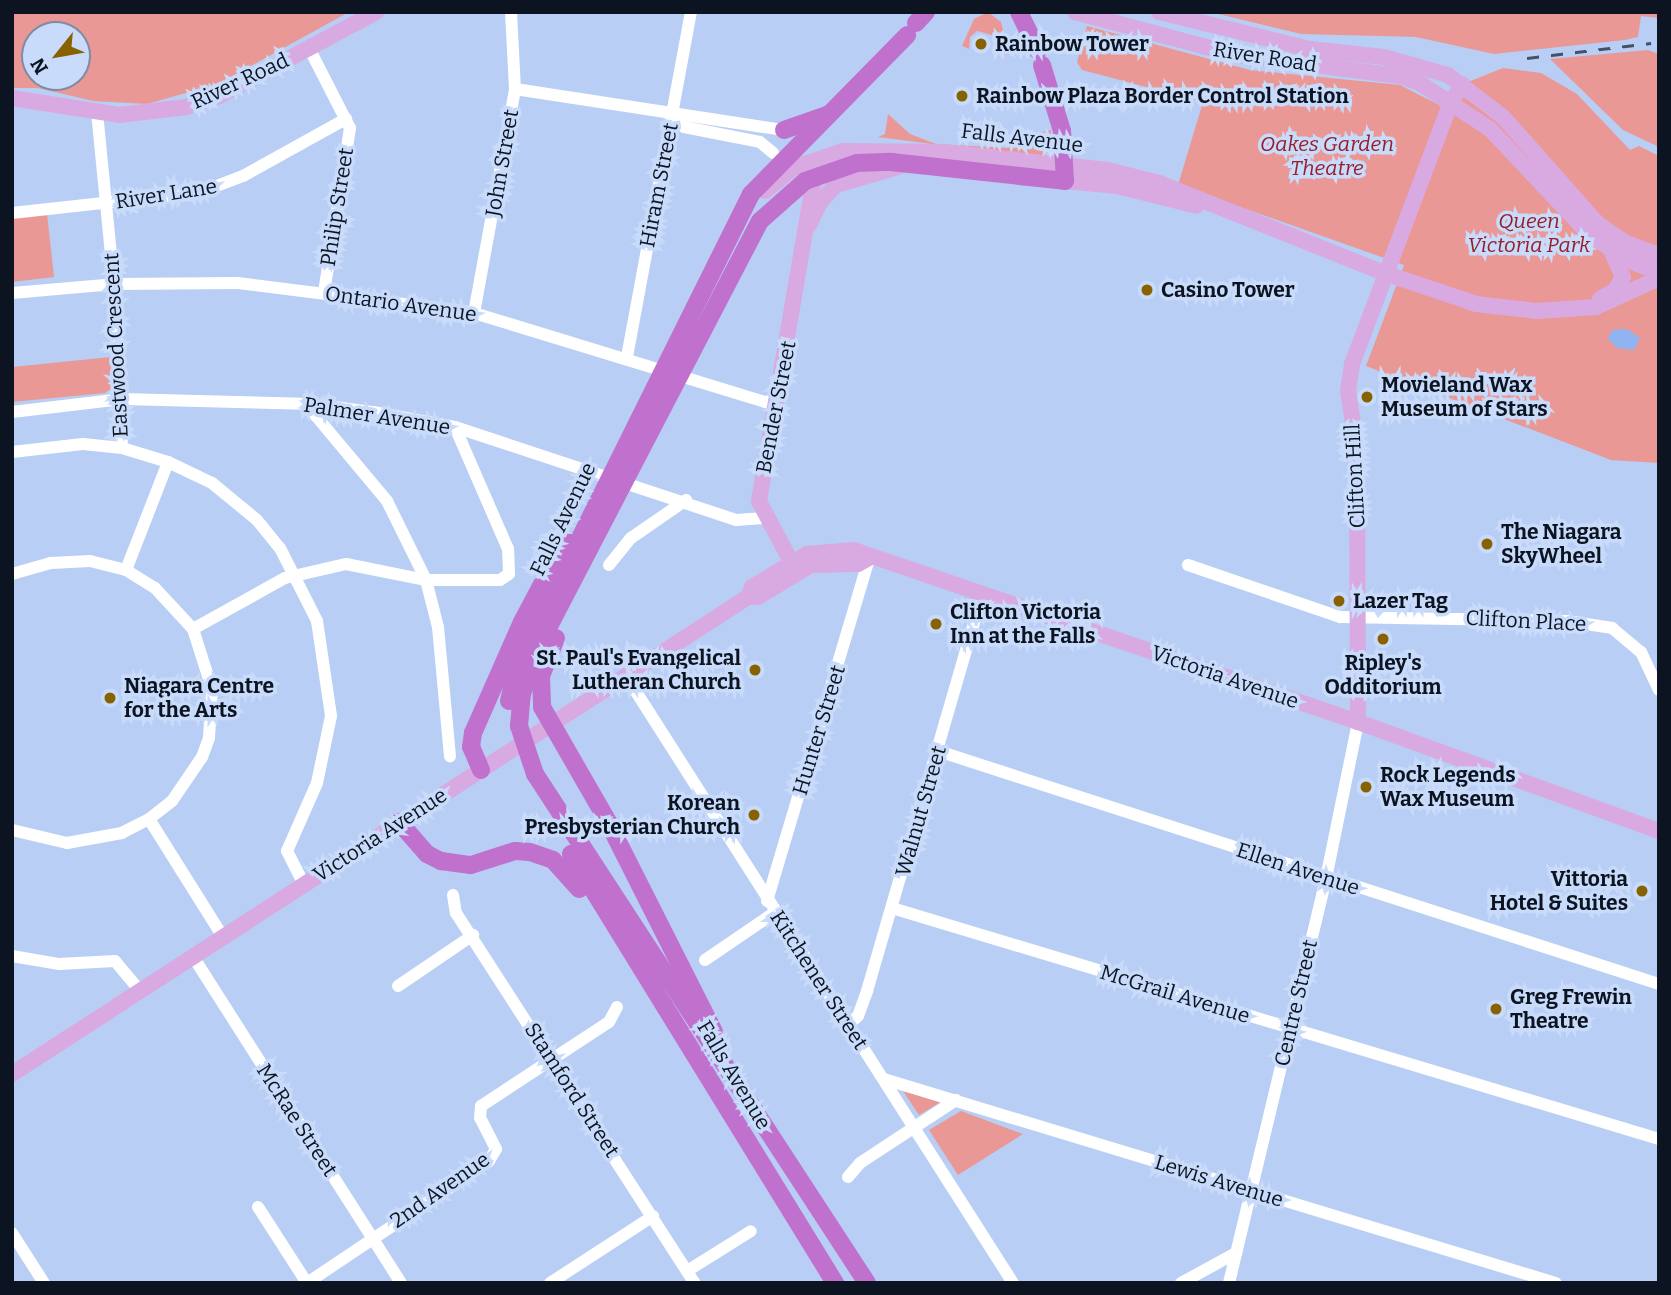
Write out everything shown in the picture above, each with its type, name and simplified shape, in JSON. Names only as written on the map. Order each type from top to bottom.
[{"type":"highway","points":[[1020,12],[1040,58],[1066,174]]},
{"type":"highway","points":[[726,247],[745,204],[769,173],[844,102],[916,23]]},
{"type":"highway","points":[[784,130],[811,124],[844,102]]},
{"type":"highway","points":[[769,173],[773,153]]},
{"type":"highway","name":"Falls Avenue","points":[[835,1283],[536,799],[520,766],[510,730],[510,695],[518,663],[613,484],[753,231],[785,195],[816,166],[916,164],[1066,174]]},
{"type":"highway","name":"Falls Avenue","points":[[726,247],[534,655],[522,694],[519,726],[541,785],[867,1283]]},
{"type":"highway","points":[[613,484],[614,522],[541,676],[542,708],[608,822],[750,1101]]},
{"type":"highway","points":[[481,770],[471,747],[494,683],[578,517],[613,484]]},
{"type":"highway","points":[[398,822],[426,854],[454,866],[483,862],[515,851],[553,860],[568,872],[638,978],[670,1013]]},
{"type":"main road","name":"River Road","points":[[12,99],[97,112],[134,114],[187,107],[219,96],[376,12]]},
{"type":"main road","name":"River Road","points":[[1075,12],[1237,55],[1399,75],[1452,100],[1510,147],[1566,213],[1611,250],[1659,272]]},
{"type":"main road","name":"River Road","points":[[1159,12],[1310,49],[1417,64],[1463,84],[1503,117],[1597,223],[1626,243],[1659,255]]},
{"type":"main road","name":"Clifton Hill","points":[[1358,722],[1357,451],[1348,390],[1356,347],[1452,100],[1463,84]]},
{"type":"main road","name":"Falls Avenue","points":[[726,247],[768,187],[816,166],[869,149],[943,152],[1066,174],[1220,211],[1384,274],[1476,304],[1524,311],[1571,309],[1614,302],[1659,278]]},
{"type":"main road","name":"Bender Street","points":[[806,233],[820,202],[836,185],[856,176],[916,164]]},
{"type":"main road","name":"Bender Street","points":[[793,567],[765,518],[759,501],[816,166]]},
{"type":"main road","name":"Falls Avenue","points":[[1571,309],[1609,295],[1620,284],[1623,269],[1611,250]]},
{"type":"main road","name":"Victoria Avenue","points":[[12,1073],[194,958],[398,822],[748,597],[752,587],[833,550],[854,550],[869,558],[983,593],[1358,722],[1659,831]]},
{"type":"street","name":"John Street","points":[[474,313],[515,89],[512,12]]},
{"type":"street","name":"Hiram Street","points":[[627,357],[691,12]]},
{"type":"street","name":"Philip Street","points":[[309,48],[346,118],[349,138],[324,292]]},
{"type":"street","points":[[515,89],[672,116],[687,114],[766,131],[784,130]]},
{"type":"street","name":"Eastwood Crescent","points":[[97,112],[114,284],[122,399],[122,448],[168,462],[212,483],[257,520],[299,577],[323,645],[331,716],[317,783],[287,851],[304,884]]},
{"type":"street","points":[[672,116],[684,127],[760,142],[773,153]]},
{"type":"street","name":"River Lane","points":[[12,213],[180,196],[230,183],[346,118]]},
{"type":"street","name":"Ontario Avenue","points":[[12,293],[114,284],[238,283],[324,292],[474,313],[627,357],[765,402],[777,400]]},
{"type":"street","name":"Palmer Avenue","points":[[12,412],[122,399],[312,404],[455,427],[613,484],[687,500],[743,521],[765,518]]},
{"type":"street","points":[[312,404],[316,416],[387,501],[426,580],[438,627],[450,756]]},
{"type":"street","points":[[193,629],[285,578],[359,564],[426,580],[500,580],[509,574],[511,564],[455,427]]},
{"type":"street","points":[[12,452],[83,444],[122,448]]},
{"type":"street","points":[[126,570],[168,462]]},
{"type":"street","points":[[608,565],[631,538],[687,500]]},
{"type":"street","name":"Hunter Street","points":[[771,907],[869,558]]},
{"type":"street","points":[[12,574],[51,563],[79,562],[126,570],[155,588],[193,629],[212,689],[209,737],[189,778],[172,802],[149,819],[122,833],[67,843],[12,830]]},
{"type":"street","name":"Clifton Place","points":[[1188,565],[1340,617],[1594,623],[1628,637],[1651,668],[1659,690]]},
{"type":"street","name":"Walnut Street","points":[[849,1024],[858,1016],[867,991],[983,593]]},
{"type":"street","name":"Kitchener Street","points":[[626,676],[1013,1283]]},
{"type":"street","name":"Centre Street","points":[[1229,1283],[1326,877],[1358,722]]},
{"type":"street","name":"Ellen Avenue","points":[[938,751],[1659,984]]},
{"type":"street","points":[[149,819],[223,937]]},
{"type":"street","name":"Stamford Street","points":[[453,895],[456,913],[473,935],[694,1283]]},
{"type":"street","points":[[705,960],[771,907]]},
{"type":"street","name":"McGrail Avenue","points":[[892,908],[1289,1030],[1659,1139]]},
{"type":"street","points":[[398,986],[473,935]]},
{"type":"street","points":[[12,956],[59,964],[115,961],[140,991]]},
{"type":"street","name":"McRae Street","points":[[194,958],[401,1283]]},
{"type":"street","name":"2nd Avenue","points":[[307,1283],[489,1161],[496,1149],[480,1118],[481,1106],[609,1022],[617,1007]]},
{"type":"street","name":"Lewis Avenue","points":[[884,1079],[1556,1283]]},
{"type":"street","points":[[849,1177],[860,1163],[956,1100]]},
{"type":"street","points":[[258,1207],[307,1283]]},
{"type":"street","points":[[550,1283],[653,1216]]},
{"type":"street","points":[[687,1271],[751,1231]]},
{"type":"street","points":[[12,1233],[44,1283]]},
{"type":"street","points":[[1181,1283],[1236,1253]]},
{"type":"green space","points":[[12,12],[349,12],[218,84],[147,104],[93,101],[51,91],[91,91],[91,21],[21,21],[21,88],[12,88]]},
{"type":"green space","points":[[988,12],[1001,22],[1009,55],[994,55],[997,46],[992,35],[977,31],[970,37],[969,49],[962,46],[974,19]]},
{"type":"green space","points":[[1210,12],[1659,12],[1659,18],[1641,16],[1638,37],[1625,40],[1494,54],[1416,37],[1301,34]]},
{"type":"green space","name":"Queen Victoria Park","points":[[1087,26],[1250,70],[1400,85],[1445,108],[1463,84],[1503,68],[1541,73],[1577,94],[1630,150],[1639,146],[1659,156],[1659,463],[1611,460],[1366,366],[1404,265],[1178,185],[1203,102],[1082,70],[1077,62]]},
{"type":"green space","points":[[1648,50],[1659,54],[1659,147],[1623,130],[1550,59]]},
{"type":"green space","points":[[888,114],[910,134],[936,144],[1008,148],[1028,136],[1051,130],[1051,150],[1039,158],[878,137],[885,134]]},
{"type":"green space","points":[[47,213],[54,277],[12,282],[12,218]]},
{"type":"green space","points":[[111,357],[111,389],[105,393],[12,402],[12,367]]},
{"type":"green space","points":[[903,1091],[938,1101],[939,1103],[919,1115]]},
{"type":"green space","points":[[961,1111],[1023,1134],[958,1175],[929,1130]]},
{"type":"water","points":[[1627,329],[1640,338],[1634,350],[1617,348],[1608,339],[1612,330]]},
{"type":"railway","points":[[1527,58],[1651,43]]},
{"type":"place","name":"Rainbow Tower","points":[[981,44]]},
{"type":"place","name":"Rainbow Plaza Border Control Station","points":[[962,96]]},
{"type":"place","name":"Casino Tower","points":[[1147,290]]},
{"type":"place","name":"Movieland Wax Museum of Stars","points":[[1367,397]]},
{"type":"place","name":"The Niagara SkyWheel","points":[[1487,544]]},
{"type":"place","name":"Lazer Tag","points":[[1339,601]]},
{"type":"place","name":"Clifton Victoria Inn at the Falls","points":[[936,624]]},
{"type":"place","name":"Ripley's Odditorium","points":[[1383,639]]},
{"type":"place","name":"St. Paul's Evangelical Lutheran Church","points":[[755,670]]},
{"type":"place","name":"Niagara Centre for the Arts","points":[[110,698]]},
{"type":"place","name":"Rock Legends Wax Museum","points":[[1366,787]]},
{"type":"place","name":"Korean Presbysterian Church","points":[[754,815]]},
{"type":"place","name":"Vittoria Hotel & Suites","points":[[1642,891]]},
{"type":"place","name":"Greg Frewin Theatre","points":[[1496,1009]]},
{"type":"park label","name":"Oakes Garden Theatre","points":[[1327,156]]}]
